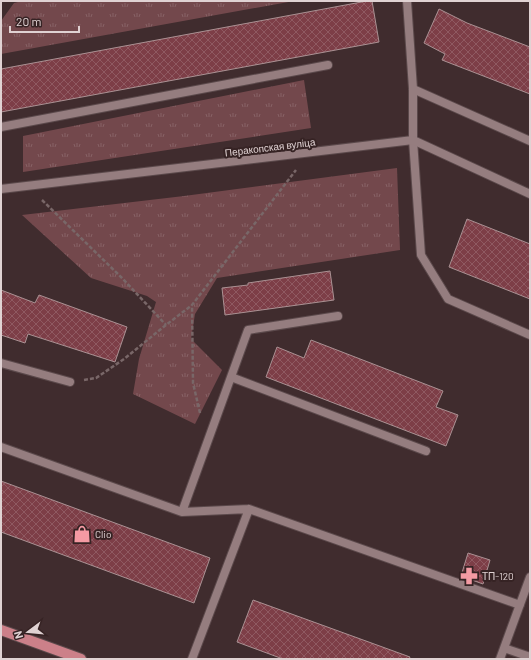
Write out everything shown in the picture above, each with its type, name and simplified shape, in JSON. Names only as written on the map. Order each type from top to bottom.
[{"type":"main road","points":[[1,630],[81,659]]},
{"type":"street","points":[[407,1],[413,89],[413,140],[421,255],[448,299],[530,334]]},
{"type":"street","points":[[1,127],[328,64]]},
{"type":"street","points":[[413,89],[530,141]]},
{"type":"street","points":[[413,140],[530,194]]},
{"type":"street","name":"Перакопская вуліца","points":[[1,189],[413,140]]},
{"type":"street","points":[[182,512],[248,330],[338,316]]},
{"type":"street","points":[[1,363],[70,382]]},
{"type":"street","points":[[231,377],[426,451]]},
{"type":"street","points":[[1,447],[182,512],[249,509],[520,605]]},
{"type":"street","points":[[192,659],[249,509]]},
{"type":"street","points":[[500,659],[530,577]]},
{"type":"street","points":[[504,648],[530,657]]},
{"type":"path","points":[[70,382],[96,378],[124,359],[192,305],[311,152]]},
{"type":"path","points":[[28,186],[122,278],[166,325]]},
{"type":"path","points":[[192,305],[193,383],[207,442]]},
{"type":"green space","points":[[22,1],[294,1],[1,54],[1,21],[14,3]]},
{"type":"green space","points":[[304,80],[311,128],[23,172],[23,136]]},
{"type":"green space","points":[[397,168],[400,250],[217,278],[195,314],[191,339],[222,370],[195,424],[133,394],[139,359],[156,302],[147,296],[91,278],[22,215],[184,196]]},
{"type":"building","points":[[372,1],[379,42],[1,112],[1,69]]},
{"type":"building","points":[[439,9],[467,23],[530,47],[530,94],[442,60],[445,54],[424,43]]},
{"type":"building","points":[[467,219],[530,244],[530,299],[449,267]]},
{"type":"building","points":[[330,271],[334,300],[225,315],[222,288]]},
{"type":"building","points":[[1,290],[35,303],[39,295],[127,327],[115,362],[28,334],[25,343],[1,335]]},
{"type":"building","points":[[311,340],[443,391],[436,407],[458,415],[446,446],[266,377],[277,347],[304,358]]},
{"type":"building","points":[[1,481],[210,558],[194,603],[1,532]]},
{"type":"building","points":[[468,553],[490,560],[483,584],[461,576]]},
{"type":"building","points":[[253,600],[410,657],[409,659],[283,659],[237,642]]},
{"type":"place","name":"Clio","points":[[82,534]]},
{"type":"place","name":"ТП-120","points":[[469,576]]}]
